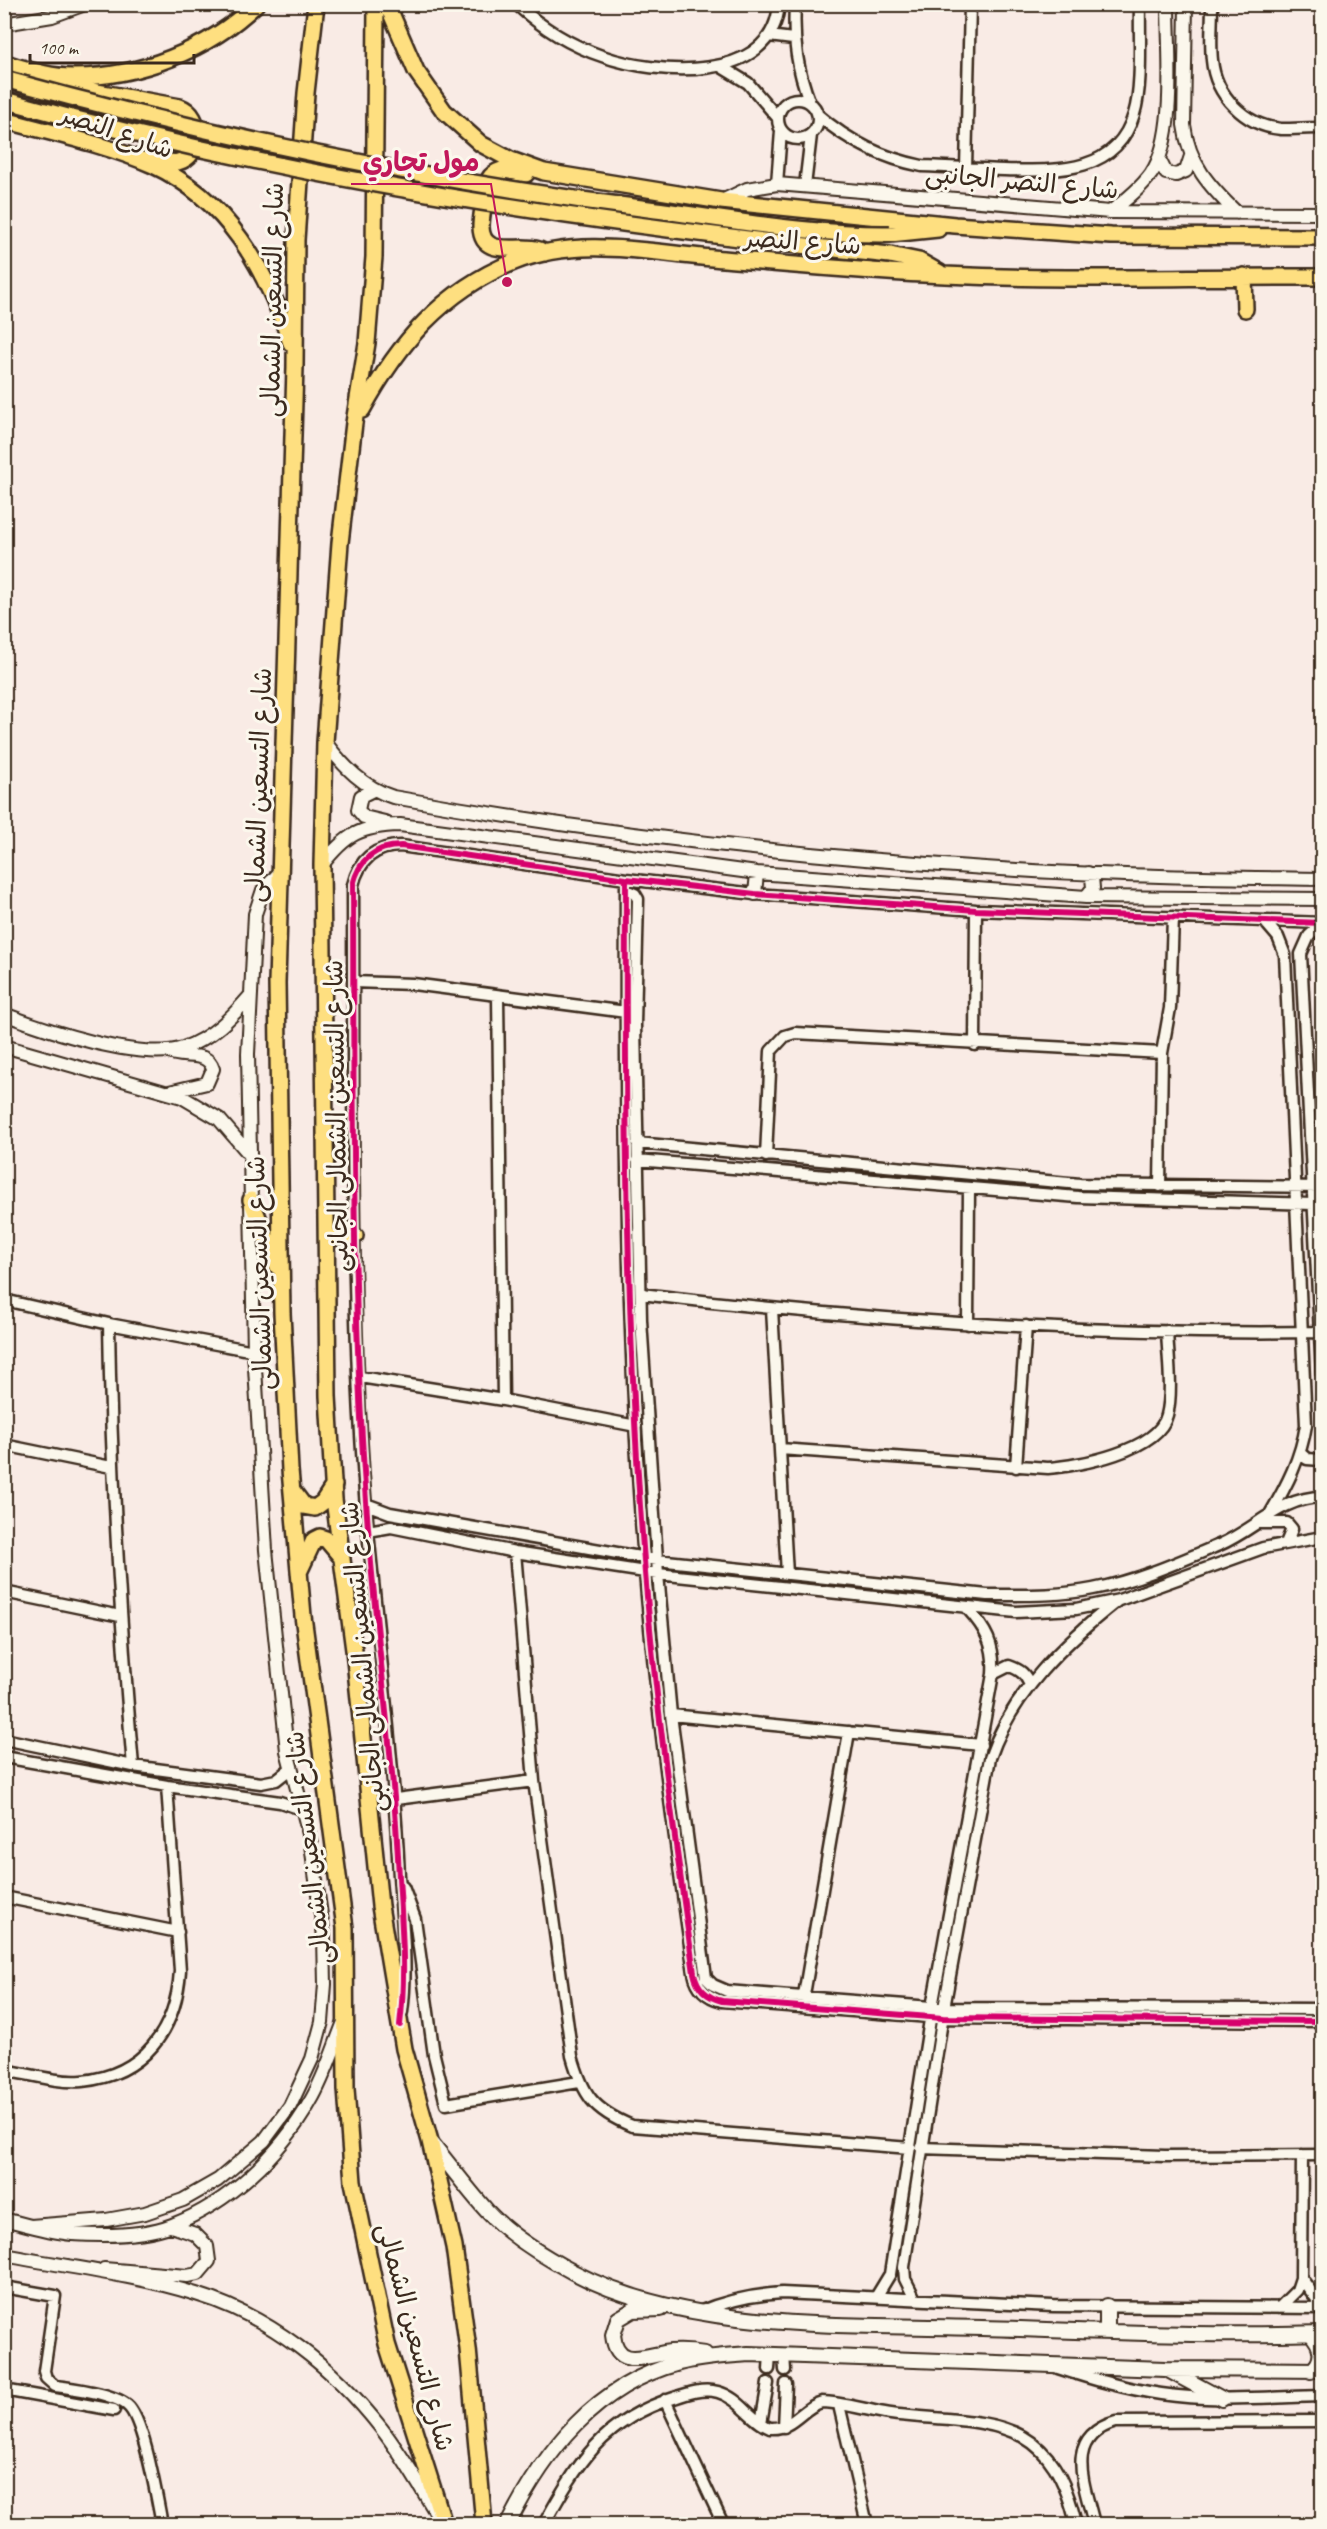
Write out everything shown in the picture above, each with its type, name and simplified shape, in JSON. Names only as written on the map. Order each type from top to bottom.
[{"type":"main road","name":"شارع النصر","points":[[4,63],[38,72],[71,77],[154,63],[202,44],[227,28],[256,4]]},
{"type":"main road","name":"شارع التسعين الشمالى","points":[[316,4],[300,167],[280,872],[277,983],[281,1275],[292,1490],[299,1571],[317,1722],[342,1891],[347,1964],[347,2117],[359,2217],[387,2344],[443,2524]]},
{"type":"main road","name":"شارع التسعين الشمالى","points":[[376,4],[375,232],[367,343],[354,423],[340,543],[325,742],[322,866],[328,1396],[334,1485],[376,1877],[400,2025],[447,2210],[462,2303],[484,2524]]},
{"type":"main road","name":"شارع النصر","points":[[387,4],[416,71],[433,99],[456,123],[481,144],[511,160],[561,175],[722,201],[955,225],[1111,236],[1323,237]]},
{"type":"main road","points":[[38,72],[58,85],[180,107],[195,118],[197,127],[194,147],[182,160],[172,162],[138,154],[127,156]]},
{"type":"main road","points":[[4,79],[263,142],[499,187],[738,221],[857,234],[890,234],[955,225]]},
{"type":"main road","points":[[4,100],[152,137],[380,186],[613,223],[890,255],[919,261],[945,275]]},
{"type":"main road","name":"شارع النصر","points":[[4,120],[127,156],[154,166],[192,188],[238,234],[257,262],[273,293],[295,354]]},
{"type":"main road","points":[[545,253],[531,247],[502,250],[488,243],[481,227],[485,188],[492,175],[502,170],[546,178],[561,175]]},
{"type":"main road","name":"شارع النصر","points":[[354,423],[390,360],[432,314],[501,268],[545,253],[575,248],[616,247],[721,259],[945,275],[1323,277]]},
{"type":"main road","points":[[1244,276],[1245,309]]},
{"type":"main road","points":[[251,1200],[281,1275]]},
{"type":"main road","points":[[327,1238],[355,1236]]},
{"type":"main road","points":[[292,1490],[304,1506],[315,1508],[323,1502],[334,1485]]},
{"type":"main road","points":[[299,1571],[316,1538],[326,1539],[342,1558]]},
{"type":"main road","points":[[430,2140],[489,2213],[511,2232],[574,2272],[631,2296],[675,2308],[697,2313],[831,2323],[1107,2332],[1317,2333],[1321,2357],[1317,2370],[1165,2368],[714,2357],[682,2351],[634,2359],[623,2355],[615,2346],[613,2329],[623,2315],[633,2310],[675,2308]]},
{"type":"main road","points":[[1107,2306],[1107,2332]]},
{"type":"main road","points":[[508,2524],[534,2478],[574,2423],[604,2398],[642,2376],[681,2363],[714,2357]]},
{"type":"main road","points":[[1165,2368],[1222,2398]]},
{"type":"street","points":[[4,24],[52,16],[86,4]]},
{"type":"street","points":[[516,4],[554,34],[602,57],[655,68],[720,66],[750,53],[769,36],[779,4]]},
{"type":"street","points":[[795,4],[793,39],[800,76],[810,103],[818,115],[859,145],[890,158],[922,166],[1069,170],[1093,162],[1117,144],[1130,126],[1137,104],[1140,4]]},
{"type":"street","points":[[1110,212],[1141,186],[1159,159],[1167,127],[1168,4]]},
{"type":"street","points":[[1186,4],[1184,124],[1191,156],[1208,184],[1236,213]]},
{"type":"street","points":[[1212,4],[1213,68],[1222,92],[1233,106],[1262,125],[1279,129],[1323,128]]},
{"type":"street","points":[[966,168],[970,5]]},
{"type":"street","points":[[769,36],[793,39]]},
{"type":"street","points":[[720,66],[748,83],[778,118],[781,130],[777,184]]},
{"type":"street","points":[[778,118],[786,103],[794,99],[810,103]]},
{"type":"street","points":[[781,130],[795,140],[811,135],[816,130],[818,115]]},
{"type":"street","points":[[805,186],[811,135]]},
{"type":"street","points":[[1159,159],[1166,173],[1176,175],[1186,171],[1191,156]]},
{"type":"street","name":"شارع النصر الجانبى","points":[[722,201],[747,189],[777,184],[1110,212],[1323,213]]},
{"type":"street","points":[[325,742],[339,762],[373,790],[393,797],[628,834],[847,857],[987,868],[1323,879]]},
{"type":"street","points":[[373,790],[358,800],[361,814],[400,825],[757,873],[1086,897],[1323,899]]},
{"type":"street","points":[[322,866],[342,842],[363,829],[400,825]]},
{"type":"street","name":"شارع التسعين الشمالى الجانبى","points":[[400,2025],[405,1966],[396,1798],[368,1531],[360,1377],[351,1056],[355,874],[369,855],[390,846],[401,846],[626,885]]},
{"type":"street","points":[[31,2226],[126,2217],[183,2200],[218,2180],[250,2156],[290,2106],[315,2050],[325,1994],[324,1936],[319,1889],[304,1810],[290,1769],[266,1550],[254,1351],[248,1054],[255,914],[263,890],[280,872]]},
{"type":"street","points":[[755,894],[757,873]]},
{"type":"street","points":[[1086,897],[1093,888],[1094,882],[1088,873]]},
{"type":"street","points":[[1124,874],[1119,883],[1124,897]]},
{"type":"street","points":[[626,885],[976,910],[1323,924]]},
{"type":"street","points":[[626,885],[626,1012],[634,1227],[658,1574],[671,1715],[704,1974],[712,1985],[722,1990],[804,1995],[932,2012]]},
{"type":"street","points":[[626,885],[638,899],[635,1024],[637,1160],[630,1311],[644,1558],[665,1768],[694,1973],[698,1985],[707,1995],[722,2001],[943,2013],[1323,2021]]},
{"type":"street","points":[[975,1045],[976,910]]},
{"type":"street","points":[[1160,1186],[1162,1053],[1170,1008],[1173,917]]},
{"type":"street","points":[[1266,923],[1278,937],[1285,955],[1306,1425],[1300,1454],[1270,1514]]},
{"type":"street","points":[[1323,924],[1309,936],[1301,954],[1317,1186],[1313,1204],[1323,1374]]},
{"type":"street","points":[[353,982],[395,982],[626,1012]]},
{"type":"street","points":[[167,1051],[181,1048],[210,1035],[251,995]]},
{"type":"street","points":[[498,996],[503,1400]]},
{"type":"street","points":[[4,1014],[72,1036],[128,1048],[167,1051],[184,1057],[202,1056],[210,1061],[213,1069],[207,1083],[169,1092]]},
{"type":"street","points":[[766,1156],[771,1051],[785,1036],[795,1033],[975,1045],[1162,1053]]},
{"type":"street","points":[[4,1046],[95,1074],[169,1092],[195,1103],[219,1119],[250,1155]]},
{"type":"street","points":[[637,1143],[1080,1184],[1317,1186]]},
{"type":"street","points":[[637,1160],[1078,1197],[1313,1204]]},
{"type":"street","points":[[968,1324],[969,1188]]},
{"type":"street","points":[[640,1293],[772,1309],[968,1324],[1167,1331],[1321,1332]]},
{"type":"street","points":[[4,1300],[109,1324],[254,1351]]},
{"type":"street","points":[[772,1309],[787,1574]]},
{"type":"street","points":[[109,1324],[111,1467],[120,1616],[133,1766]]},
{"type":"street","points":[[1016,1467],[1026,1326]]},
{"type":"street","points":[[780,1449],[1016,1467],[1048,1468],[1091,1462],[1133,1446],[1161,1428],[1167,1416],[1168,1404],[1167,1331]]},
{"type":"street","points":[[360,1377],[503,1400],[636,1426]]},
{"type":"street","points":[[4,1444],[111,1467]]},
{"type":"street","points":[[1300,1454],[1307,1459],[1323,1460]]},
{"type":"street","points":[[366,1504],[390,1513],[657,1560],[987,1595],[1073,1592],[1128,1581],[1222,1544],[1270,1514],[1301,1500],[1323,1497]]},
{"type":"street","points":[[1255,1523],[1287,1523],[1292,1529],[1287,1541]]},
{"type":"street","points":[[368,1531],[391,1527],[515,1552],[658,1574],[1016,1612],[1047,1611],[1119,1600],[1287,1541],[1323,1537]]},
{"type":"street","points":[[515,1552],[534,1781],[572,2056],[579,2082],[590,2101],[609,2117],[632,2126],[910,2148]]},
{"type":"street","points":[[4,1592],[120,1616]]},
{"type":"street","points":[[915,2299],[905,2279],[904,2268],[943,2013],[990,1758],[1003,1726],[1030,1685],[1072,1640],[1119,1600]]},
{"type":"street","points":[[876,2297],[890,2274],[932,2012],[993,1674],[994,1657],[990,1639],[983,1626],[967,1608]]},
{"type":"street","points":[[993,1674],[1009,1666],[1025,1675],[1030,1685]]},
{"type":"street","points":[[671,1715],[981,1745]]},
{"type":"street","points":[[804,1995],[849,1732]]},
{"type":"street","points":[[4,1739],[133,1766],[261,1783],[276,1780],[290,1769]]},
{"type":"street","points":[[4,1757],[167,1786],[280,1802],[304,1810]]},
{"type":"street","points":[[396,1798],[534,1781]]},
{"type":"street","points":[[4,2070],[61,2080],[81,2081],[104,2077],[126,2068],[145,2055],[160,2037],[174,2009],[180,1971],[167,1786]]},
{"type":"street","points":[[400,1882],[415,1919],[434,2055],[446,2104],[579,2082]]},
{"type":"street","points":[[4,1897],[178,1932]]},
{"type":"street","points":[[1302,2009],[1302,2022]]},
{"type":"street","points":[[943,2013],[1323,2009]]},
{"type":"street","points":[[4,2219],[55,2232],[97,2234],[171,2226],[233,2190],[283,2141],[321,2082],[347,2015]]},
{"type":"street","points":[[921,2148],[1165,2156],[1323,2155]]},
{"type":"street","points":[[1280,2308],[1293,2295],[1301,2278],[1302,2155]]},
{"type":"street","points":[[92,2272],[119,2268],[187,2276],[198,2274],[209,2261],[207,2246],[195,2234],[171,2226]]},
{"type":"street","points":[[4,2255],[198,2294],[239,2310],[291,2341],[322,2366],[376,2421],[443,2524]]},
{"type":"street","points":[[1301,2278],[1323,2307]]},
{"type":"street","points":[[4,2287],[55,2296],[44,2371],[48,2381],[55,2386],[121,2401],[133,2412],[141,2431],[162,2524]]},
{"type":"street","points":[[697,2313],[721,2302],[761,2294],[1107,2306],[1323,2307]]},
{"type":"street","points":[[775,2359],[785,2370]]},
{"type":"street","points":[[1046,2364],[1103,2383],[1162,2395],[1222,2398],[1323,2396]]},
{"type":"street","points":[[761,2423],[768,2383]]},
{"type":"street","points":[[784,2427],[786,2384]]},
{"type":"street","points":[[544,2524],[574,2470],[602,2438],[631,2416],[665,2400],[702,2390],[728,2396],[761,2423],[771,2428],[784,2427],[816,2404],[839,2405],[897,2415],[987,2422],[1013,2431],[1035,2445],[1050,2462],[1064,2488],[1076,2524]]},
{"type":"street","points":[[4,2391],[114,2410]]},
{"type":"street","points":[[665,2400],[723,2524]]},
{"type":"street","points":[[839,2405],[867,2524]]},
{"type":"street","points":[[1094,2524],[1080,2460],[1088,2438],[1105,2425],[1116,2422],[1323,2421]]},
{"type":"cycle path","points":[[400,2025],[403,1951],[397,1833],[368,1528],[356,1287],[353,885],[359,868],[364,862],[376,852],[401,846],[626,879],[755,894],[976,910],[1322,923]]},
{"type":"cycle path","points":[[626,879],[628,1226],[639,1486],[649,1623],[660,1723],[697,1983],[711,1997],[722,2001],[943,2018],[1322,2021]]},
{"type":"place","name":"مول تجاري","points":[[507,282]]}]
